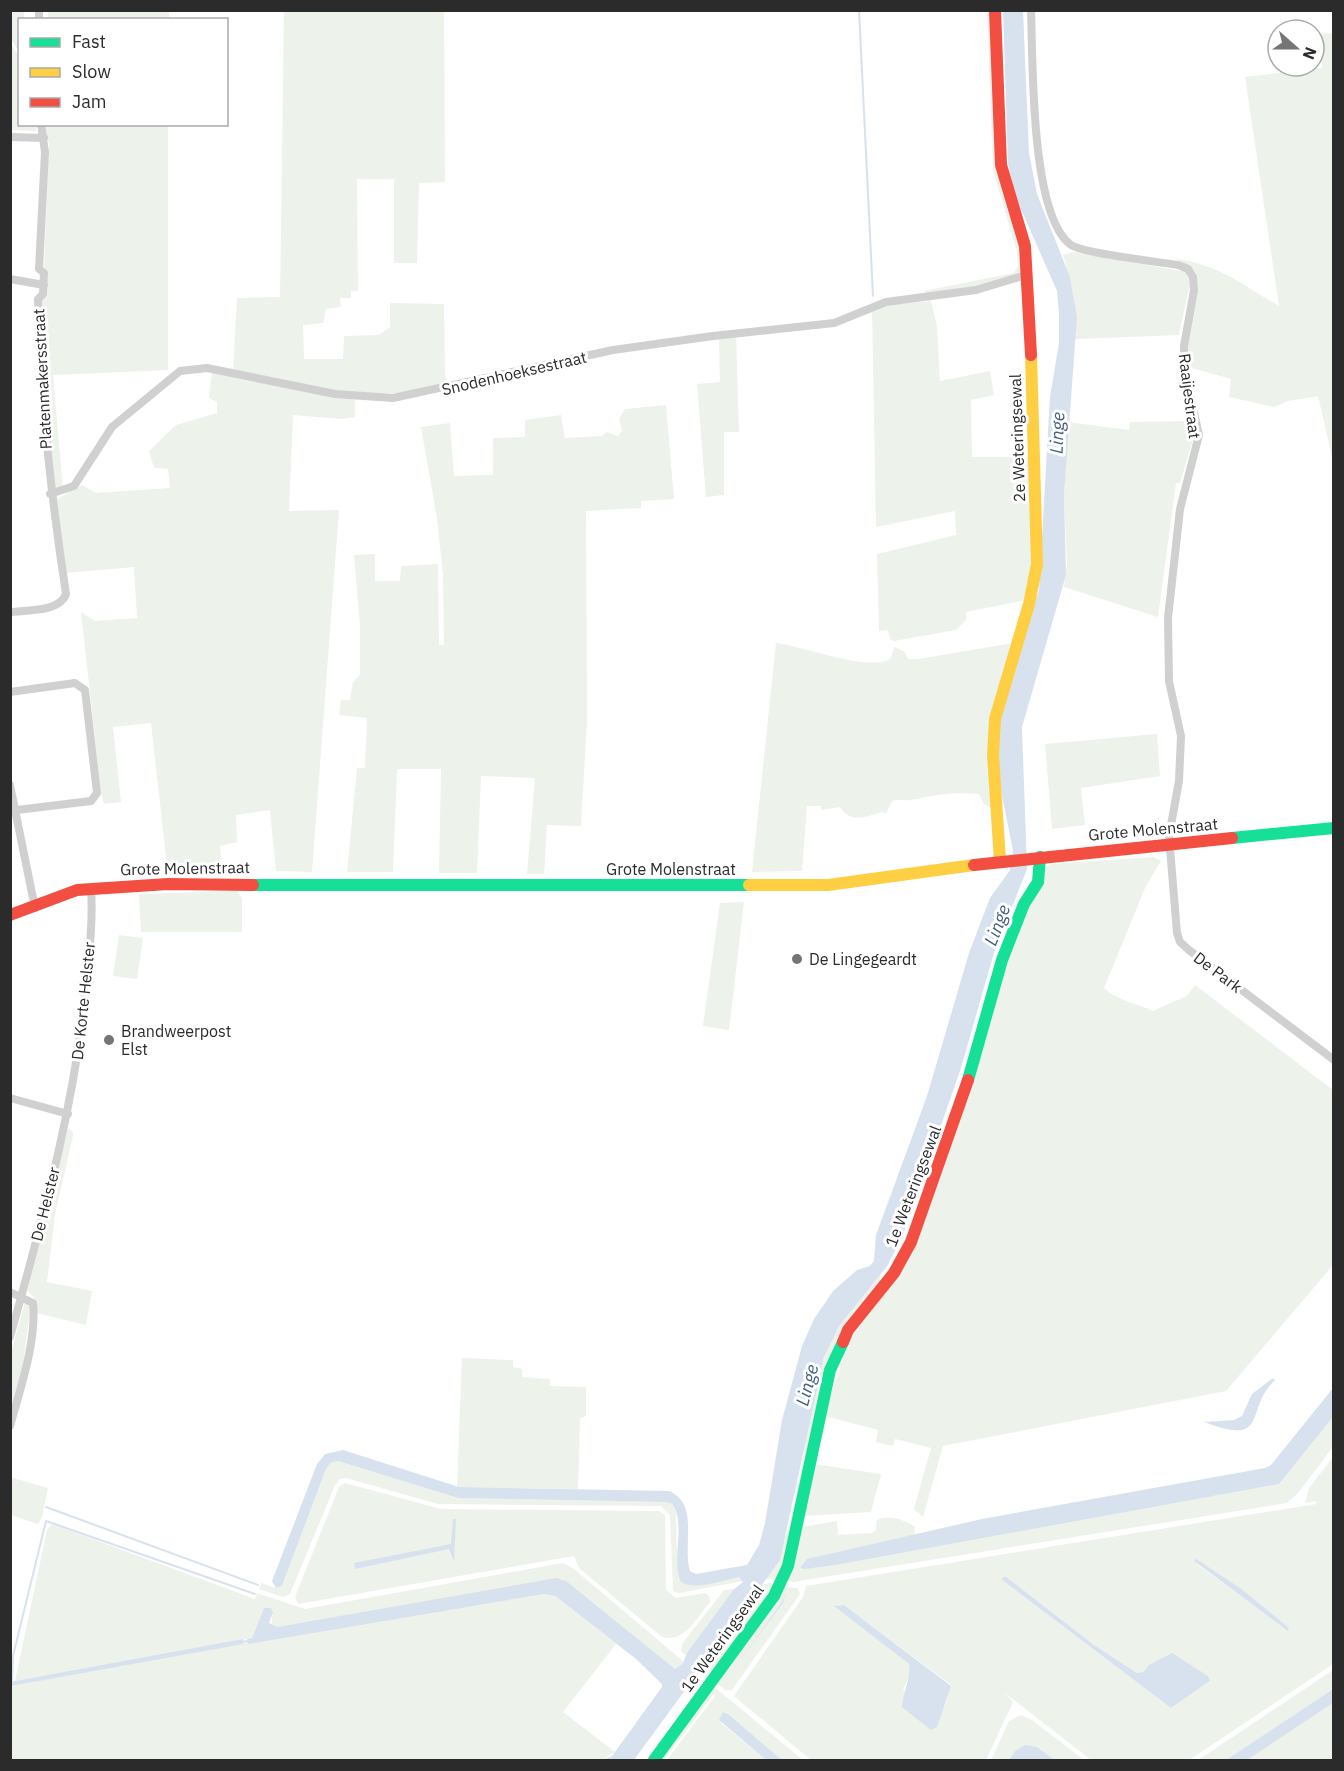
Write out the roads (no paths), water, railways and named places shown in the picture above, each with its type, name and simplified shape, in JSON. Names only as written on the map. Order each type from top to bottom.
[{"type":"street","name":"2e Weteringsewal","points":[[996,10],[1001,165],[1025,246],[1032,372],[1037,564],[1034,586],[1004,684],[991,748],[1004,860]]},
{"type":"street","name":"Raaijestraat","points":[[1031,10],[1036,153],[1046,196],[1060,230],[1074,246],[1178,265],[1188,269],[1193,277],[1194,290],[1184,346],[1184,367],[1199,435],[1180,509],[1168,618],[1169,681],[1181,736],[1181,753],[1169,845]]},
{"type":"street","name":"Platenmakersstraat","points":[[10,612],[56,605],[63,601],[66,594],[50,494],[39,364],[38,299],[44,294],[44,273],[39,268],[44,138],[41,126]]},
{"type":"street","points":[[10,136],[44,138]]},
{"type":"street","name":"Snodenhoeksestraat","points":[[50,494],[74,486],[112,427],[180,371],[207,368],[335,394],[393,398],[613,350],[834,323],[885,302],[976,290],[1026,275]]},
{"type":"street","points":[[10,279],[44,285]]},
{"type":"street","points":[[10,692],[75,683],[85,690],[97,793],[92,801],[16,810]]},
{"type":"street","points":[[10,785],[35,908]]},
{"type":"street","name":"Grote Molenstraat","points":[[10,915],[35,908],[77,890],[91,888],[258,883],[389,886],[828,885],[1004,860],[1334,828]]},
{"type":"street","name":"De Park","points":[[1169,845],[1180,942],[1334,1060]]},
{"type":"street","name":"1e Weteringsewal","points":[[654,1761],[774,1596],[781,1583],[792,1550],[830,1370],[848,1330],[894,1273],[911,1242],[962,1100],[1002,960],[1024,904],[1038,882],[1035,857]]},
{"type":"street","name":"De Korte Helster","points":[[68,1113],[84,1017],[92,910],[91,888]]},
{"type":"street","points":[[10,1098],[68,1113]]},
{"type":"street","name":"De Helster","points":[[10,1337],[68,1113]]},
{"type":"street","points":[[10,1292],[22,1295],[33,1303],[34,1311],[22,1384],[10,1426]]},
{"type":"water","name":"Linge","points":[[1003,11],[1023,11],[1029,153],[1037,194],[1070,277],[1077,317],[1064,494],[1066,575],[1022,727],[1027,869],[994,953],[961,1068],[904,1232],[888,1265],[839,1326],[824,1357],[780,1560],[634,1760],[602,1760],[612,1756],[662,1684],[636,1659],[555,1596],[544,1594],[248,1644],[247,1639],[252,1638],[264,1608],[271,1608],[273,1613],[269,1623],[277,1627],[557,1578],[566,1581],[675,1669],[683,1663],[687,1653],[734,1589],[743,1582],[739,1577],[701,1585],[681,1582],[677,1563],[678,1522],[672,1504],[666,1502],[458,1498],[338,1461],[330,1463],[326,1469],[282,1586],[276,1588],[272,1581],[317,1464],[325,1454],[343,1450],[459,1487],[669,1491],[684,1505],[688,1526],[688,1561],[690,1571],[696,1574],[747,1565],[759,1545],[765,1523],[782,1420],[802,1346],[814,1319],[833,1291],[857,1270],[870,1266],[874,1261],[876,1235],[927,1096],[969,953],[990,898],[1010,870],[1013,850],[998,777],[999,725],[1008,685],[1039,590],[1050,397],[1059,343],[1059,313],[1057,291],[1016,198],[1008,164]]},
{"type":"water","points":[[1273,1378],[1275,1380],[1260,1403],[1253,1422],[1247,1428],[1225,1429],[1204,1422],[1234,1420],[1242,1416],[1252,1394]]},
{"type":"water","points":[[1333,1388],[1333,1417],[1279,1484],[835,1565],[800,1568],[807,1559],[982,1519],[1265,1468],[1271,1465]]},
{"type":"water","points":[[453,1519],[456,1519],[454,1562],[449,1549],[355,1569],[354,1563],[451,1544]]},
{"type":"water","points":[[1196,1559],[1243,1590],[1289,1628],[1288,1631],[1194,1561]]},
{"type":"water","points":[[1005,1576],[1094,1645],[1137,1673],[1143,1672],[1149,1665],[1172,1653],[1208,1676],[1210,1681],[1171,1708],[1001,1579]]},
{"type":"water","points":[[786,1594],[783,1603],[725,1681],[781,1603]]},
{"type":"water","points":[[844,1605],[951,1686],[937,1727],[931,1730],[902,1707],[909,1664],[834,1606]]},
{"type":"water","points":[[243,1639],[243,1644],[11,1686],[11,1682],[15,1681]]},
{"type":"water","points":[[1333,1689],[1333,1703],[1247,1760],[1226,1760]]},
{"type":"water","points":[[723,1712],[782,1760],[766,1760],[719,1720]]},
{"type":"water","points":[[1025,1745],[1037,1747],[1055,1760],[1009,1760],[1015,1751]]},
{"type":"waterway","points":[[859,10],[873,296]]},
{"type":"waterway","points":[[46,1507],[258,1585]]},
{"type":"waterway","points":[[12,1682],[13,1656],[46,1521],[255,1594]]},
{"type":"waterway","points":[[241,1642],[248,1641]]},
{"type":"place","name":"De Lingegeardt","points":[[797,959]]},
{"type":"place","name":"Brandweerpost Elst","points":[[109,1040]]}]
